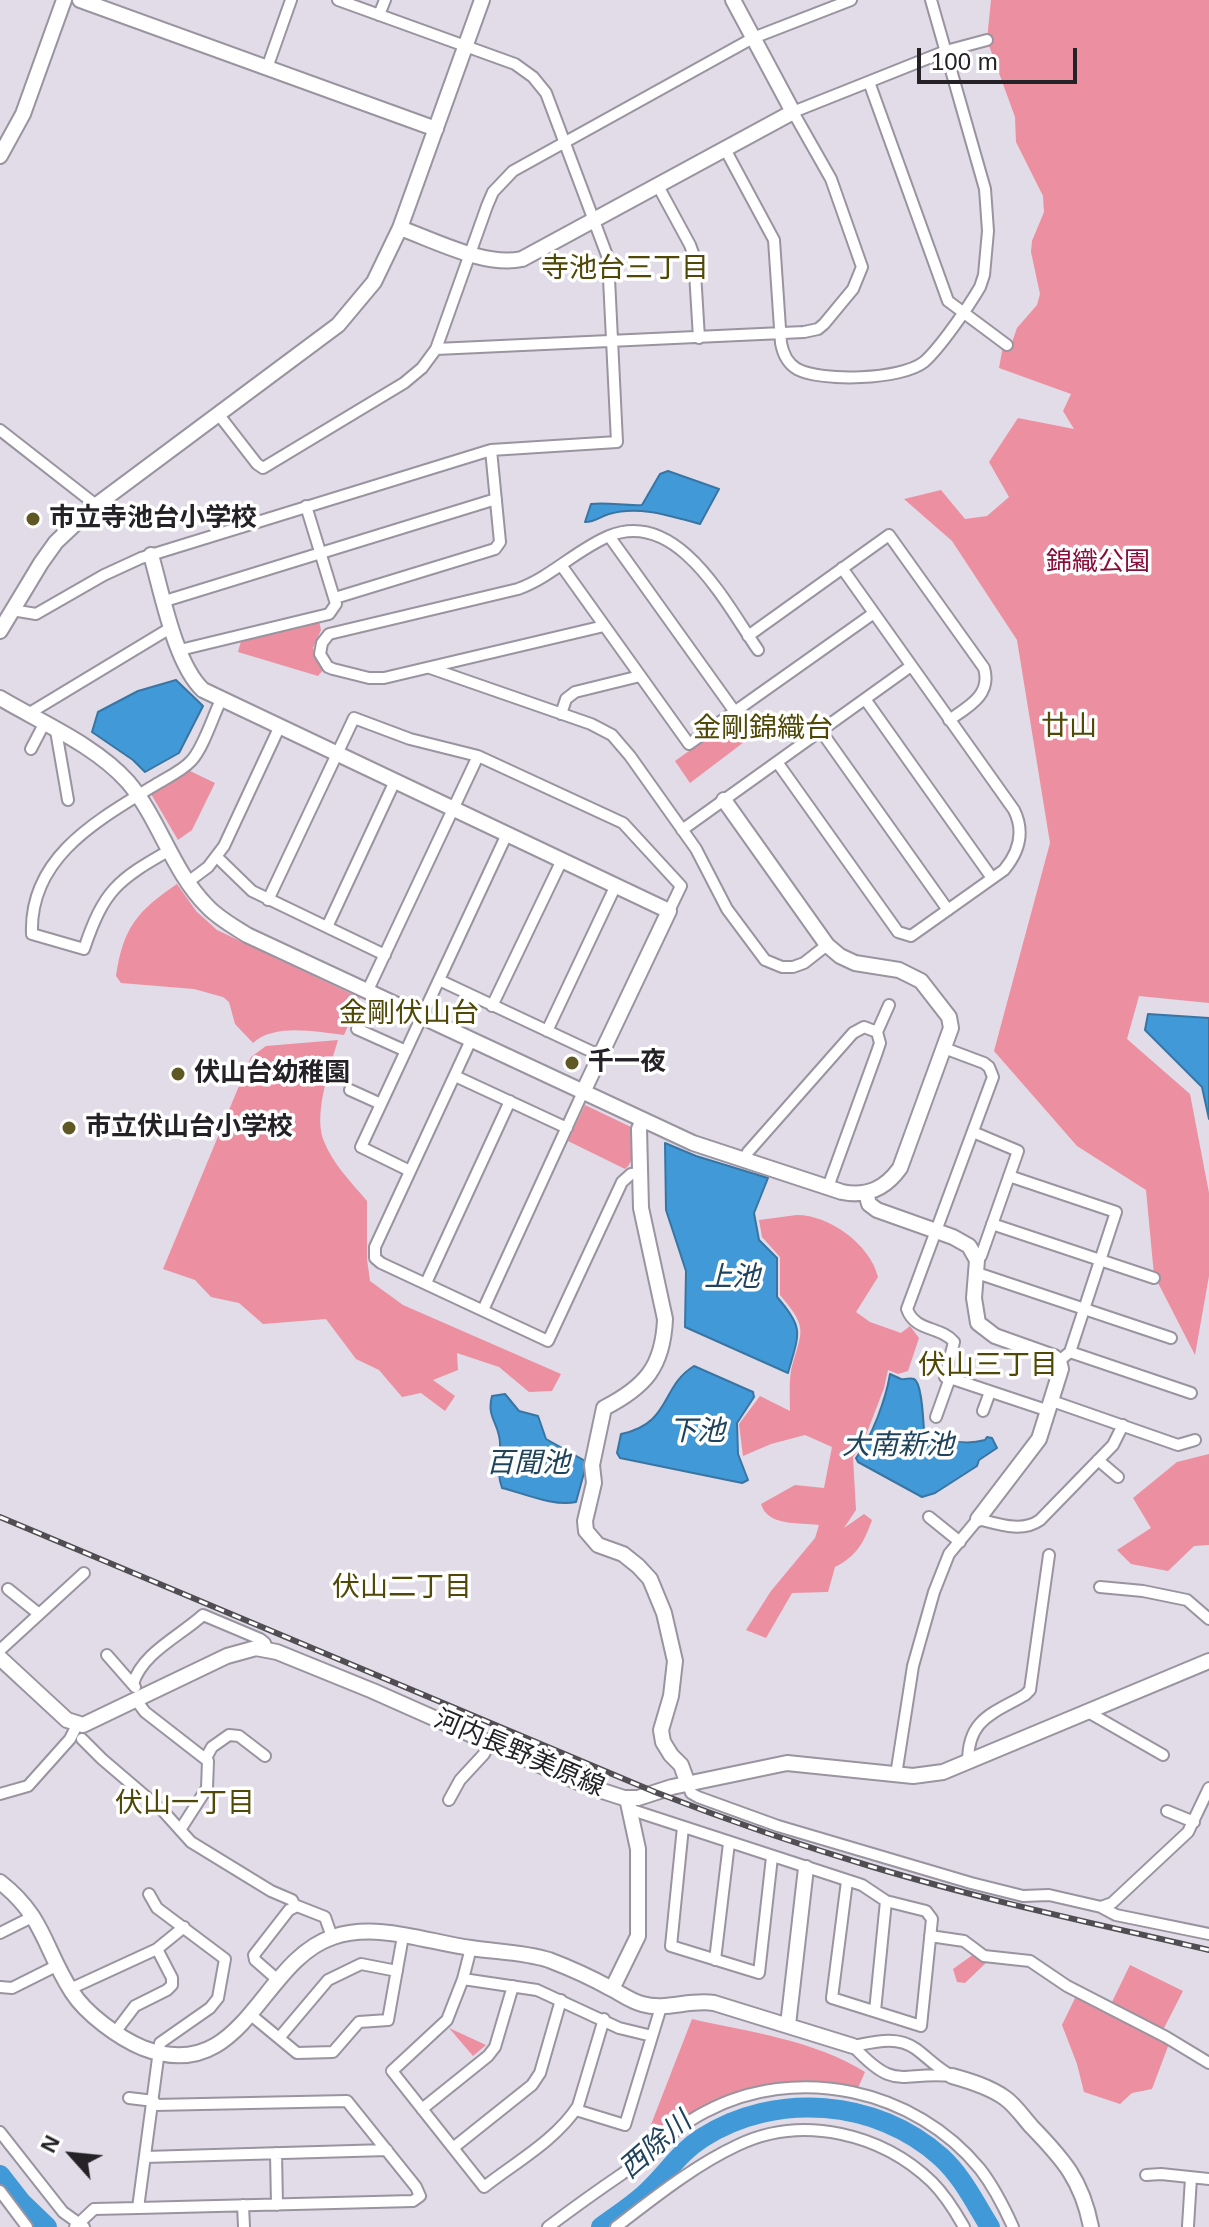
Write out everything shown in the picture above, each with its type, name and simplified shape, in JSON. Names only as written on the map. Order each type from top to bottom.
[{"type":"street","points":[[0,156],[23,114],[64,0]]},
{"type":"street","points":[[80,0],[436,129]]},
{"type":"street","points":[[267,68],[291,0]]},
{"type":"street","points":[[12,610],[36,614],[125,565],[151,555],[491,450],[617,442],[610,274],[604,243],[550,101],[533,77],[515,64],[338,0]]},
{"type":"street","points":[[379,15],[385,0]]},
{"type":"street","points":[[0,631],[56,542],[96,505],[311,347],[349,314],[379,273],[400,228],[482,0]]},
{"type":"street","points":[[436,349],[699,338],[818,329],[853,289],[862,267],[831,179],[733,0]]},
{"type":"street","points":[[219,415],[259,467],[267,467],[404,383],[422,368],[436,349],[487,206],[503,180],[526,163],[754,38],[823,5],[851,0]]},
{"type":"street","points":[[725,149],[774,240],[780,333],[786,359],[805,372],[867,378],[908,370],[925,361],[983,281],[988,209],[931,0]]},
{"type":"street","points":[[400,228],[499,261],[522,259],[793,112],[946,51],[987,40]]},
{"type":"street","points":[[869,82],[948,301],[1007,345]]},
{"type":"street","points":[[658,186],[694,256],[699,338]]},
{"type":"street","points":[[0,430],[96,505]]},
{"type":"street","points":[[335,598],[495,549],[500,542],[491,450]]},
{"type":"street","points":[[165,601],[496,499]]},
{"type":"street","points":[[180,650],[329,614],[336,604],[335,598],[306,506]]},
{"type":"street","points":[[604,626],[384,678],[369,678],[328,667],[320,654],[320,648],[329,634],[518,589],[609,536],[628,532],[661,536],[680,547],[699,567],[758,650]]},
{"type":"street","points":[[748,636],[889,535],[987,676],[977,701],[949,720]]},
{"type":"street","points":[[609,536],[735,712]]},
{"type":"street","points":[[151,555],[180,650],[196,683],[221,700],[279,728],[669,911]]},
{"type":"street","points":[[561,565],[689,744],[874,613]]},
{"type":"street","points":[[777,762],[898,932],[911,936],[1004,870],[1015,855],[1020,838],[1019,820],[842,568]]},
{"type":"street","points":[[28,714],[172,627]]},
{"type":"street","points":[[458,661],[454,670],[459,678]]},
{"type":"street","points":[[682,830],[911,666]]},
{"type":"street","points":[[428,668],[612,735],[704,862],[727,909],[765,960],[782,967],[793,967],[804,963],[827,945]]},
{"type":"street","points":[[561,714],[566,699],[575,692],[640,676]]},
{"type":"street","points":[[0,698],[112,767],[138,795],[188,882],[206,906],[231,926],[693,1143],[828,1187],[854,1194],[866,1193],[886,1185],[900,1168],[951,1021],[921,981],[899,970],[855,963],[827,945],[724,800]]},
{"type":"street","points":[[865,699],[992,878]]},
{"type":"street","points":[[170,850],[114,887],[98,909],[84,949],[32,934],[31,913],[35,901],[57,859],[92,824],[190,762],[221,700]]},
{"type":"street","points":[[268,900],[354,718],[410,739],[478,756],[623,823],[681,886],[483,1310]]},
{"type":"street","points":[[31,749],[50,727]]},
{"type":"street","points":[[50,727],[68,800]]},
{"type":"street","points":[[188,882],[217,857],[279,728]]},
{"type":"street","points":[[821,731],[948,910]]},
{"type":"street","points":[[367,992],[478,756]]},
{"type":"street","points":[[327,927],[395,781]]},
{"type":"street","points":[[410,1171],[361,1147],[507,834]]},
{"type":"street","points":[[217,857],[242,883],[268,900],[385,955]]},
{"type":"street","points":[[492,1006],[562,860]]},
{"type":"street","points":[[547,1031],[616,885]]},
{"type":"street","points":[[439,980],[601,1056]]},
{"type":"street","points":[[828,1187],[877,1052],[880,1043],[877,1032],[889,1005]]},
{"type":"street","points":[[744,1160],[853,1033],[864,1027],[877,1032]]},
{"type":"street","points":[[357,1029],[406,1051]]},
{"type":"street","points":[[471,1040],[375,1247],[375,1258],[548,1341],[622,1182],[631,1174],[640,1173]]},
{"type":"street","points":[[944,1048],[984,1063],[992,1072],[991,1083],[907,1309],[918,1325],[954,1342],[945,1377],[990,1392],[1123,1425],[1178,1445],[1195,1440]]},
{"type":"street","points":[[455,1076],[567,1128]]},
{"type":"street","points":[[350,1090],[381,1104]]},
{"type":"street","points":[[426,1283],[510,1101]]},
{"type":"street","points":[[643,1120],[639,1129],[641,1208],[665,1319],[664,1338],[660,1356],[650,1374],[636,1390],[604,1408],[592,1465],[594,1483],[585,1521],[586,1531],[592,1540],[623,1554],[650,1579],[664,1613],[675,1661],[675,1680],[661,1730],[663,1742],[681,1765],[691,1793],[778,1826],[1023,1896],[1049,1895],[1101,1907],[1116,1915],[1208,1931]]},
{"type":"street","points":[[973,1132],[1018,1151],[977,1266],[975,1311],[983,1328],[995,1336],[1054,1357],[1065,1357],[1191,1393]]},
{"type":"street","points":[[896,1775],[918,1647],[945,1561],[1039,1439],[1116,1212],[1009,1176]]},
{"type":"street","points":[[866,1193],[873,1208],[966,1243],[977,1266],[1083,1309],[1171,1338]]},
{"type":"street","points":[[992,1224],[1154,1278]]},
{"type":"street","points":[[936,1417],[950,1378]]},
{"type":"street","points":[[983,1411],[990,1392]]},
{"type":"street","points":[[978,1519],[1012,1527],[1034,1524],[1113,1445],[1123,1425]]},
{"type":"street","points":[[1098,1460],[1118,1477]]},
{"type":"street","points":[[929,1517],[960,1542]]},
{"type":"street","points":[[968,1762],[968,1746],[973,1730],[981,1720],[1030,1690],[1049,1555]]},
{"type":"street","points":[[0,1650],[84,1573]]},
{"type":"street","points":[[1100,1587],[1187,1600],[1209,1619]]},
{"type":"street","points":[[8,1589],[39,1614]]},
{"type":"street","points":[[0,1794],[28,1786],[70,1739],[89,1724],[236,1652],[267,1649],[260,1639],[203,1615],[149,1658],[136,1673],[133,1684]]},
{"type":"street","name":"河内長野美原線","points":[[267,1649],[373,1691],[628,1804],[638,1798],[688,1784],[787,1763],[896,1775],[933,1775],[1209,1661]]},
{"type":"street","points":[[107,1655],[133,1684],[145,1712],[206,1758],[210,1766],[207,1788],[197,1808],[180,1830]]},
{"type":"street","points":[[0,1658],[80,1732],[102,1759],[164,1812],[191,1842],[271,1891],[292,1900],[295,1906],[325,1917],[332,1937]]},
{"type":"street","points":[[1088,1712],[1163,1755]]},
{"type":"street","points":[[206,1758],[212,1747],[229,1735],[239,1736],[265,1756]]},
{"type":"street","points":[[449,1800],[460,1780],[489,1744]]},
{"type":"street","points":[[1101,1907],[1112,1903],[1188,1832],[1209,1788]]},
{"type":"street","points":[[628,1804],[729,1843],[862,1885],[886,1901],[926,1911],[932,1919],[921,2026],[832,1998],[847,1881]]},
{"type":"street","points":[[612,1989],[638,1936],[638,1849],[628,1804]]},
{"type":"street","points":[[1167,1811],[1194,1822]]},
{"type":"street","points":[[683,1827],[671,1946],[759,1973],[772,1857]]},
{"type":"street","points":[[715,1960],[729,1843]]},
{"type":"street","points":[[788,2025],[806,1868]]},
{"type":"street","points":[[0,1882],[34,1916],[70,1989],[87,2009],[141,2047],[160,2053],[209,2049],[227,2039],[301,1956],[332,1937],[360,1931],[536,1956],[585,1975],[642,2005],[661,2007],[697,2000],[853,2046],[896,2041],[918,2050],[927,2060],[952,2076]]},
{"type":"street","points":[[138,2208],[162,2040],[199,2016],[218,1998],[226,1962],[223,1956],[157,1908],[149,1894]]},
{"type":"street","points":[[875,2011],[886,1901]]},
{"type":"street","points":[[279,1981],[255,1960],[254,1955],[295,1906]]},
{"type":"street","points":[[0,1933],[34,1916]]},
{"type":"street","points":[[70,1989],[157,1949],[184,1927]]},
{"type":"street","points":[[251,2015],[297,2053],[333,2052],[359,2022],[388,2020],[403,1936]]},
{"type":"street","points":[[930,1936],[964,1941],[984,1956],[1030,1961],[1067,1986],[1209,2063]]},
{"type":"street","points":[[471,1948],[452,2010],[441,2028],[392,2071],[484,2187],[558,2131],[576,2110],[604,2019]]},
{"type":"street","points":[[116,2031],[135,2006],[172,1985],[172,1978],[157,1949]]},
{"type":"street","points":[[279,2038],[328,1980],[361,1964],[397,1971]]},
{"type":"street","points":[[0,1987],[12,1988],[58,1965]]},
{"type":"street","points":[[463,1979],[537,1990],[619,2028],[652,2036]]},
{"type":"street","points":[[422,2109],[495,2047],[513,1986]]},
{"type":"street","points":[[453,2148],[532,2085],[540,2073],[561,2000]]},
{"type":"street","points":[[576,2110],[625,2125],[661,2007]]},
{"type":"street","points":[[853,2046],[870,2064],[893,2077],[952,2076],[977,2083],[1005,2098],[1076,2178],[1091,2227]]},
{"type":"street","points":[[548,2227],[672,2133],[706,2112],[753,2094],[803,2087],[864,2094],[920,2117],[953,2141],[979,2168],[997,2194],[1013,2227]]},
{"type":"street","points":[[0,2132],[63,2212],[78,2225],[94,2209],[417,2200],[420,2192],[347,2101],[154,2103],[129,2098]]},
{"type":"street","points":[[616,2227],[714,2157],[741,2143],[796,2131],[835,2133],[864,2140],[889,2151],[933,2182],[964,2227]]},
{"type":"street","points":[[145,2157],[387,2150]]},
{"type":"street","points":[[276,2153],[277,2205]]},
{"type":"street","points":[[1146,2175],[1209,2179]]},
{"type":"street","points":[[1188,2226],[1191,2178]]},
{"type":"street","points":[[0,2191],[27,2227]]},
{"type":"street","points":[[243,2205],[244,2227]]},
{"type":"green space","name":"錦織公園","points":[[991,0],[1209,0],[1209,1003],[1139,996],[1127,1039],[1190,1094],[1209,1193],[1209,1276],[1195,1355],[1154,1275],[1146,1190],[1077,1146],[994,1051],[1050,843],[1017,640],[952,541],[904,499],[941,490],[965,519],[987,516],[1009,497],[989,462],[1018,418],[1074,429],[1063,411],[1071,394],[999,368],[1003,346],[1010,348],[1017,328],[1037,305],[1040,294],[1031,252],[1032,241],[1044,212],[1043,196],[1016,142],[1015,117],[987,40]]},
{"type":"green space","points":[[319,621],[321,630],[313,648],[323,670],[318,676],[238,652],[241,641]]},
{"type":"green space","points":[[738,716],[752,736],[690,783],[675,761]]},
{"type":"green space","points":[[188,770],[215,783],[192,830],[178,840],[151,794]]},
{"type":"green space","points":[[177,884],[196,911],[217,930],[360,998],[344,1035],[284,1031],[253,1043],[235,1024],[229,1002],[223,997],[194,989],[121,983],[116,976],[119,959],[134,922]]},
{"type":"green space","points":[[338,1040],[324,1090],[321,1128],[331,1156],[367,1201],[370,1281],[403,1305],[561,1374],[552,1391],[529,1392],[499,1367],[457,1353],[458,1370],[433,1380],[455,1396],[445,1411],[421,1393],[402,1397],[379,1370],[356,1359],[326,1319],[263,1324],[239,1303],[211,1297],[195,1280],[163,1269],[251,1057],[266,1046]]},
{"type":"green space","points":[[585,1105],[631,1127],[632,1156],[625,1169],[568,1141]]},
{"type":"green space","points":[[797,1215],[835,1226],[857,1243],[874,1265],[878,1277],[856,1312],[870,1322],[901,1333],[910,1326],[919,1338],[908,1371],[898,1374],[888,1370],[863,1443],[853,1457],[856,1510],[844,1528],[864,1514],[872,1520],[866,1535],[859,1548],[835,1567],[828,1592],[792,1593],[766,1638],[746,1630],[771,1591],[815,1538],[819,1525],[777,1520],[770,1517],[761,1504],[795,1485],[824,1488],[832,1447],[805,1435],[743,1456],[739,1424],[760,1396],[790,1411],[791,1371],[800,1339],[799,1324],[780,1295],[780,1257],[762,1237],[759,1220]]},
{"type":"green space","points":[[1209,1454],[1209,1545],[1194,1546],[1168,1571],[1131,1564],[1117,1550],[1151,1528],[1133,1498],[1177,1462]]},
{"type":"green space","points":[[974,1954],[989,1960],[965,1983],[957,1982],[953,1969]]},
{"type":"green space","points":[[1130,1965],[1183,1991],[1163,2030],[1111,2004]]},
{"type":"green space","points":[[1077,1994],[1170,2041],[1152,2089],[1132,2093],[1120,2104],[1084,2092],[1062,2025]]},
{"type":"green space","points":[[692,2019],[803,2045],[865,2072],[858,2088],[802,2081],[740,2094],[682,2119],[645,2140]]},
{"type":"green space","points":[[449,2028],[486,2045],[473,2056]]},
{"type":"water","points":[[668,471],[719,489],[700,524],[632,511],[585,522],[591,504],[642,505],[660,474]]},
{"type":"water","points":[[176,680],[203,706],[179,753],[145,772],[92,732],[98,712],[138,691]]},
{"type":"water","points":[[1148,1014],[1209,1018],[1209,1119],[1202,1087],[1145,1030]]},
{"type":"water","name":"上池","points":[[665,1143],[768,1178],[754,1213],[759,1240],[777,1258],[777,1297],[796,1325],[797,1340],[788,1373],[685,1327],[686,1271],[666,1210]]},
{"type":"water","name":"下池","points":[[694,1366],[753,1392],[754,1397],[737,1423],[738,1454],[748,1480],[742,1483],[620,1458],[617,1453],[621,1434],[649,1422],[683,1374]]},
{"type":"water","name":"大南新池","points":[[890,1374],[901,1379],[912,1378],[917,1382],[924,1429],[945,1439],[961,1442],[992,1438],[997,1448],[979,1460],[977,1466],[935,1493],[922,1497],[858,1462],[856,1458],[878,1418]]},
{"type":"water","name":"百聞池","points":[[505,1394],[519,1411],[538,1416],[546,1439],[587,1462],[576,1502],[548,1501],[502,1488],[499,1437],[491,1404],[492,1396]]},
{"type":"waterway","name":"西除川","points":[[601,2227],[644,2195],[680,2156],[702,2138],[731,2123],[761,2113],[793,2108],[825,2108],[857,2113],[887,2123],[915,2138],[941,2157],[955,2173],[990,2227]]},
{"type":"waterway","name":"西除川","points":[[0,2175],[21,2202],[47,2227]]},
{"type":"railway","points":[[0,1517],[655,1792],[736,1822],[914,1879],[1209,1950]]},
{"type":"place","name":"市立寺池台小学校","points":[[33,519]]},
{"type":"place","name":"千一夜","points":[[572,1063]]},
{"type":"place","name":"伏山台幼稚園","points":[[178,1074]]},
{"type":"place","name":"市立伏山台小学校","points":[[69,1128]]},
{"type":"district","name":"寺池台三丁目","points":[[625,269]]},
{"type":"district","name":"廿山","points":[[1069,727]]},
{"type":"district","name":"金剛錦織台","points":[[763,729]]},
{"type":"district","name":"金剛伏山台","points":[[409,1014]]},
{"type":"district","name":"伏山三丁目","points":[[988,1366]]},
{"type":"district","name":"伏山二丁目","points":[[402,1588]]},
{"type":"district","name":"伏山一丁目","points":[[185,1804]]}]
